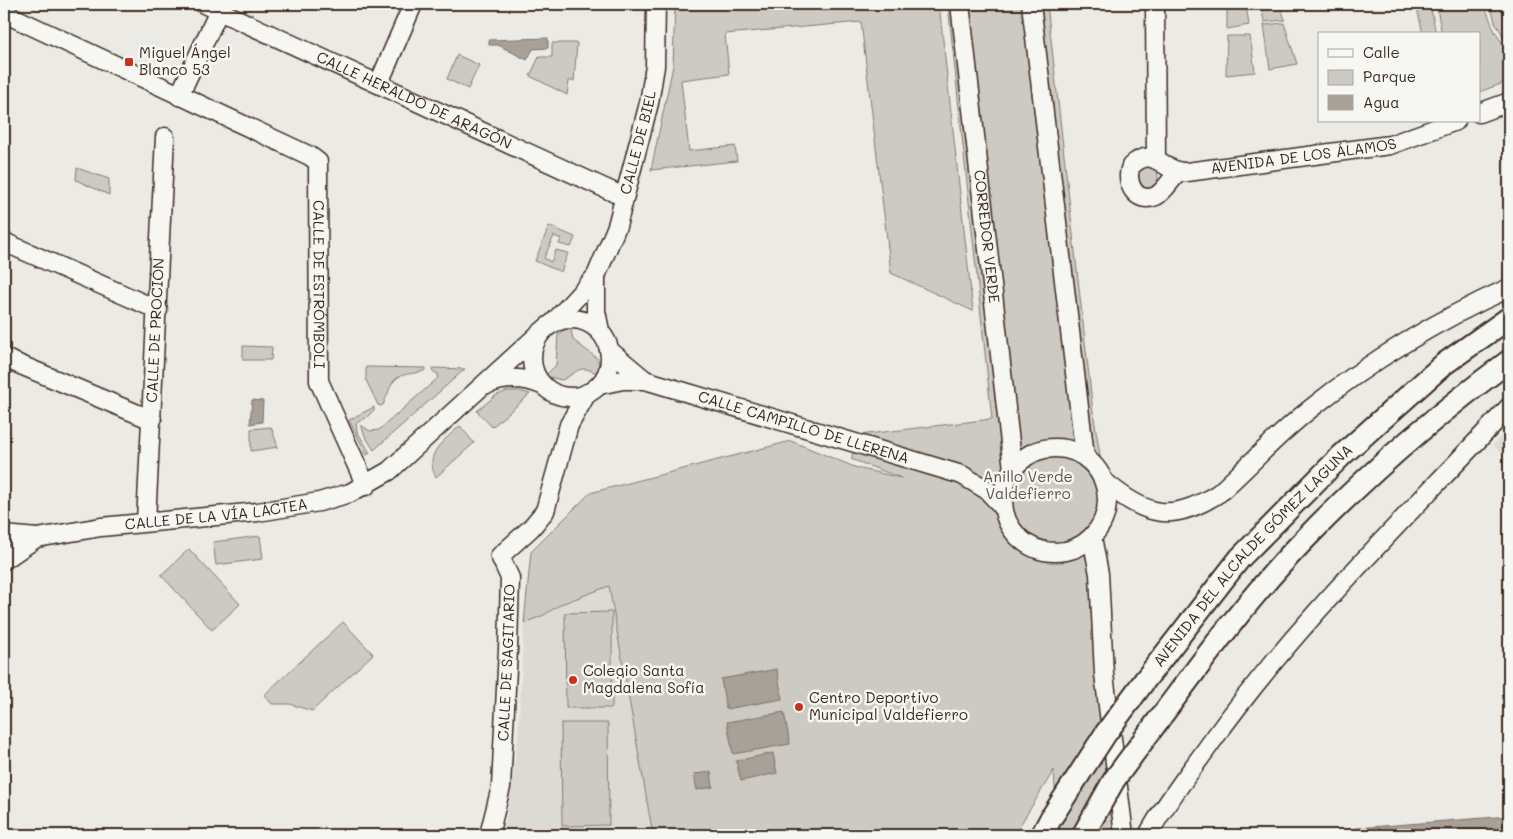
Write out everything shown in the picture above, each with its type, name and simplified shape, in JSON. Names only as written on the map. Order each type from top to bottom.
[{"type":"main road","name":"AVENIDA DEL ALCALDE GÓMEZ LAGUNA","points":[[1047,826],[1145,680],[1240,558],[1341,456],[1444,364],[1509,318]]},
{"type":"main road","name":"AVENIDA DEL ALCALDE GÓMEZ LAGUNA","points":[[1082,835],[1114,780],[1157,722],[1250,601],[1306,538],[1413,438],[1509,361]]},
{"type":"street","points":[[379,83],[413,4]]},
{"type":"street","name":"CALLE DE BIEL","points":[[389,471],[547,328],[596,276],[617,226],[649,103],[655,66],[656,4]]},
{"type":"street","name":"CORREDOR VERDE","points":[[960,4],[1011,471],[1005,483],[1002,506]]},
{"type":"street","points":[[1031,4],[1085,457]]},
{"type":"street","points":[[1155,4],[1156,159]]},
{"type":"street","points":[[4,14],[179,96],[212,7]]},
{"type":"street","name":"CALLE HERALDO DE ARAGÓN","points":[[212,7],[624,197]]},
{"type":"street","name":"CALLE DE ESTRÓMBOLI","points":[[179,96],[310,156],[318,162],[318,381],[366,486]]},
{"type":"street","points":[[1480,113],[1509,102]]},
{"type":"street","name":"AVENIDA DE LOS ÁLAMOS","points":[[1178,173],[1390,145],[1453,122]]},
{"type":"street","name":"CALLE DE PROCIÓN","points":[[146,522],[158,310],[165,137]]},
{"type":"street","points":[[1143,158],[1156,159],[1178,173],[1159,195],[1152,197],[1139,195],[1130,186],[1128,172],[1132,166],[1143,158]]},
{"type":"street","points":[[4,242],[158,310]]},
{"type":"street","name":"CALLE DE BIEL","points":[[596,276],[596,311],[600,331]]},
{"type":"street","points":[[1104,482],[1139,507],[1154,512],[1189,509],[1206,501],[1220,493],[1308,411],[1385,354],[1503,290]]},
{"type":"street","points":[[549,389],[577,396],[593,389],[607,373],[610,350],[600,331],[583,320],[562,319],[547,328],[532,349],[531,359],[536,377],[549,389],[569,425]]},
{"type":"street","name":"CALLE CAMPILLO DE LLERENA","points":[[610,350],[645,380]]},
{"type":"street","points":[[4,358],[152,420]]},
{"type":"street","name":"CALLE DE BIEL","points":[[485,385],[509,378],[526,379],[549,389]]},
{"type":"street","name":"CALLE CAMPILLO DE LLERENA","points":[[593,389],[623,380],[645,380],[962,475],[982,477],[1011,471]]},
{"type":"street","name":"CALLE DE SAGITARIO","points":[[489,835],[500,787],[509,631],[510,578],[508,568],[500,556],[531,528],[545,511],[569,425],[593,389]]},
{"type":"street","points":[[1148,835],[1160,814],[1240,703],[1293,637],[1388,533],[1509,407]]},
{"type":"street","points":[[1002,506],[1006,520],[1013,532],[1024,543],[1037,550],[1052,553],[1074,549],[1092,537],[1100,527],[1107,511],[1107,493],[1104,482],[1097,469],[1085,457],[1062,448],[1050,448],[1030,454],[1011,471]]},
{"type":"street","name":"CALLE DE LA VÍA LÁCTEA","points":[[4,535],[37,538],[101,526],[258,512],[318,502],[350,493],[366,486],[389,471]]},
{"type":"street","name":"CALLE CAMPILLO DE LLERENA","points":[[962,475],[987,490],[1002,506]]},
{"type":"street","points":[[1092,537],[1099,574],[1104,674],[1124,835]]},
{"type":"street","name":"CALLE DE LA VÍA LÁCTEA","points":[[4,560],[37,538]]},
{"type":"street","points":[[1074,549],[1099,574]]},
{"type":"shaded area","points":[[1509,429],[1509,461],[1493,445]]},
{"type":"shaded area","name":"Colegio Santa Magdalena Sofía","points":[[609,585],[653,835],[501,835],[507,816],[518,737],[524,623],[544,615],[561,604]]},
{"type":"green space","points":[[675,4],[939,4],[973,311],[891,273],[861,22],[725,34],[729,74],[681,80],[689,151],[735,146],[737,161],[651,170],[673,66]]},
{"type":"green space","name":"Anillo Verde Valdefierro","points":[[948,4],[1047,4],[1093,412],[1108,505],[1100,527],[1092,537],[1124,835],[1058,835],[1054,770],[1014,835],[653,835],[609,586],[561,604],[544,615],[524,623],[531,552],[590,493],[791,441],[857,468],[901,478],[851,459],[859,435],[992,419]]},
{"type":"green space","points":[[1227,4],[1246,4],[1249,25],[1227,29]]},
{"type":"green space","points":[[1261,4],[1280,4],[1285,20],[1264,22]]},
{"type":"green space","points":[[1416,4],[1430,4],[1436,32],[1423,32]]},
{"type":"green space","points":[[1436,4],[1484,4],[1494,30],[1509,54],[1509,81],[1480,92],[1480,32],[1442,32]]},
{"type":"green space","points":[[1490,4],[1507,4],[1509,8],[1509,46],[1495,22]]},
{"type":"green space","points":[[1284,23],[1297,64],[1270,69],[1264,25]]},
{"type":"green space","points":[[1227,36],[1250,36],[1255,72],[1226,75]]},
{"type":"green space","points":[[552,43],[577,43],[574,81],[569,81],[567,95],[530,76],[539,57],[552,57]]},
{"type":"green space","points":[[457,55],[479,65],[468,89],[447,79]]},
{"type":"green space","points":[[1147,166],[1155,169],[1158,177],[1155,185],[1147,188],[1139,185],[1136,177],[1139,169]]},
{"type":"green space","points":[[77,168],[109,179],[109,195],[76,180]]},
{"type":"green space","points":[[549,226],[575,237],[571,247],[559,244],[561,239],[554,236],[544,258],[551,262],[556,250],[568,253],[561,272],[535,261]]},
{"type":"green space","points":[[570,325],[573,340],[598,359],[600,375],[588,369],[583,369],[562,380],[545,376],[556,365],[558,335]]},
{"type":"green space","points":[[243,346],[272,347],[271,360],[243,360]]},
{"type":"green space","points":[[366,367],[426,368],[424,371],[406,374],[397,378],[384,400],[384,404],[381,406],[378,405],[366,380]]},
{"type":"green space","points":[[433,368],[465,369],[374,450],[365,436],[361,425],[370,431],[379,430],[438,378],[438,374],[432,371]]},
{"type":"green space","points":[[507,391],[520,391],[530,394],[492,427],[477,411],[495,396]]},
{"type":"green space","points":[[374,407],[374,410],[366,418],[356,423],[357,431],[370,453],[367,455],[349,420]]},
{"type":"green space","points":[[460,426],[474,443],[436,477],[432,461],[434,454],[442,442]]},
{"type":"green space","points":[[271,427],[278,447],[251,451],[251,429]]},
{"type":"green space","points":[[260,536],[263,559],[216,565],[213,542]]},
{"type":"green space","points":[[189,549],[240,604],[212,630],[161,575]]},
{"type":"green space","points":[[612,612],[612,708],[566,708],[565,613]]},
{"type":"green space","points":[[343,622],[373,654],[312,711],[290,704],[272,704],[264,695]]},
{"type":"green space","points":[[561,723],[608,723],[609,825],[562,826]]},
{"type":"water","points":[[548,38],[548,48],[533,49],[527,60],[498,45],[489,45],[489,40]]},
{"type":"water","points":[[252,400],[263,401],[262,422],[250,424]]},
{"type":"water","points":[[777,669],[782,699],[726,709],[721,679]]},
{"type":"water","points":[[784,712],[790,744],[733,754],[727,722]]},
{"type":"water","points":[[773,753],[777,773],[741,781],[736,761]]},
{"type":"water","points":[[711,772],[713,787],[697,790],[694,774]]},
{"type":"water","points":[[1509,816],[1509,835],[1333,835],[1357,828]]},
{"type":"place","name":"Miguel Ángel Blanco 53","points":[[129,62]]},
{"type":"place","name":"Colegio Santa Magdalena Sofía","points":[[573,680]]},
{"type":"place","name":"Centro Deportivo Municipal Valdefierro","points":[[799,707]]}]
